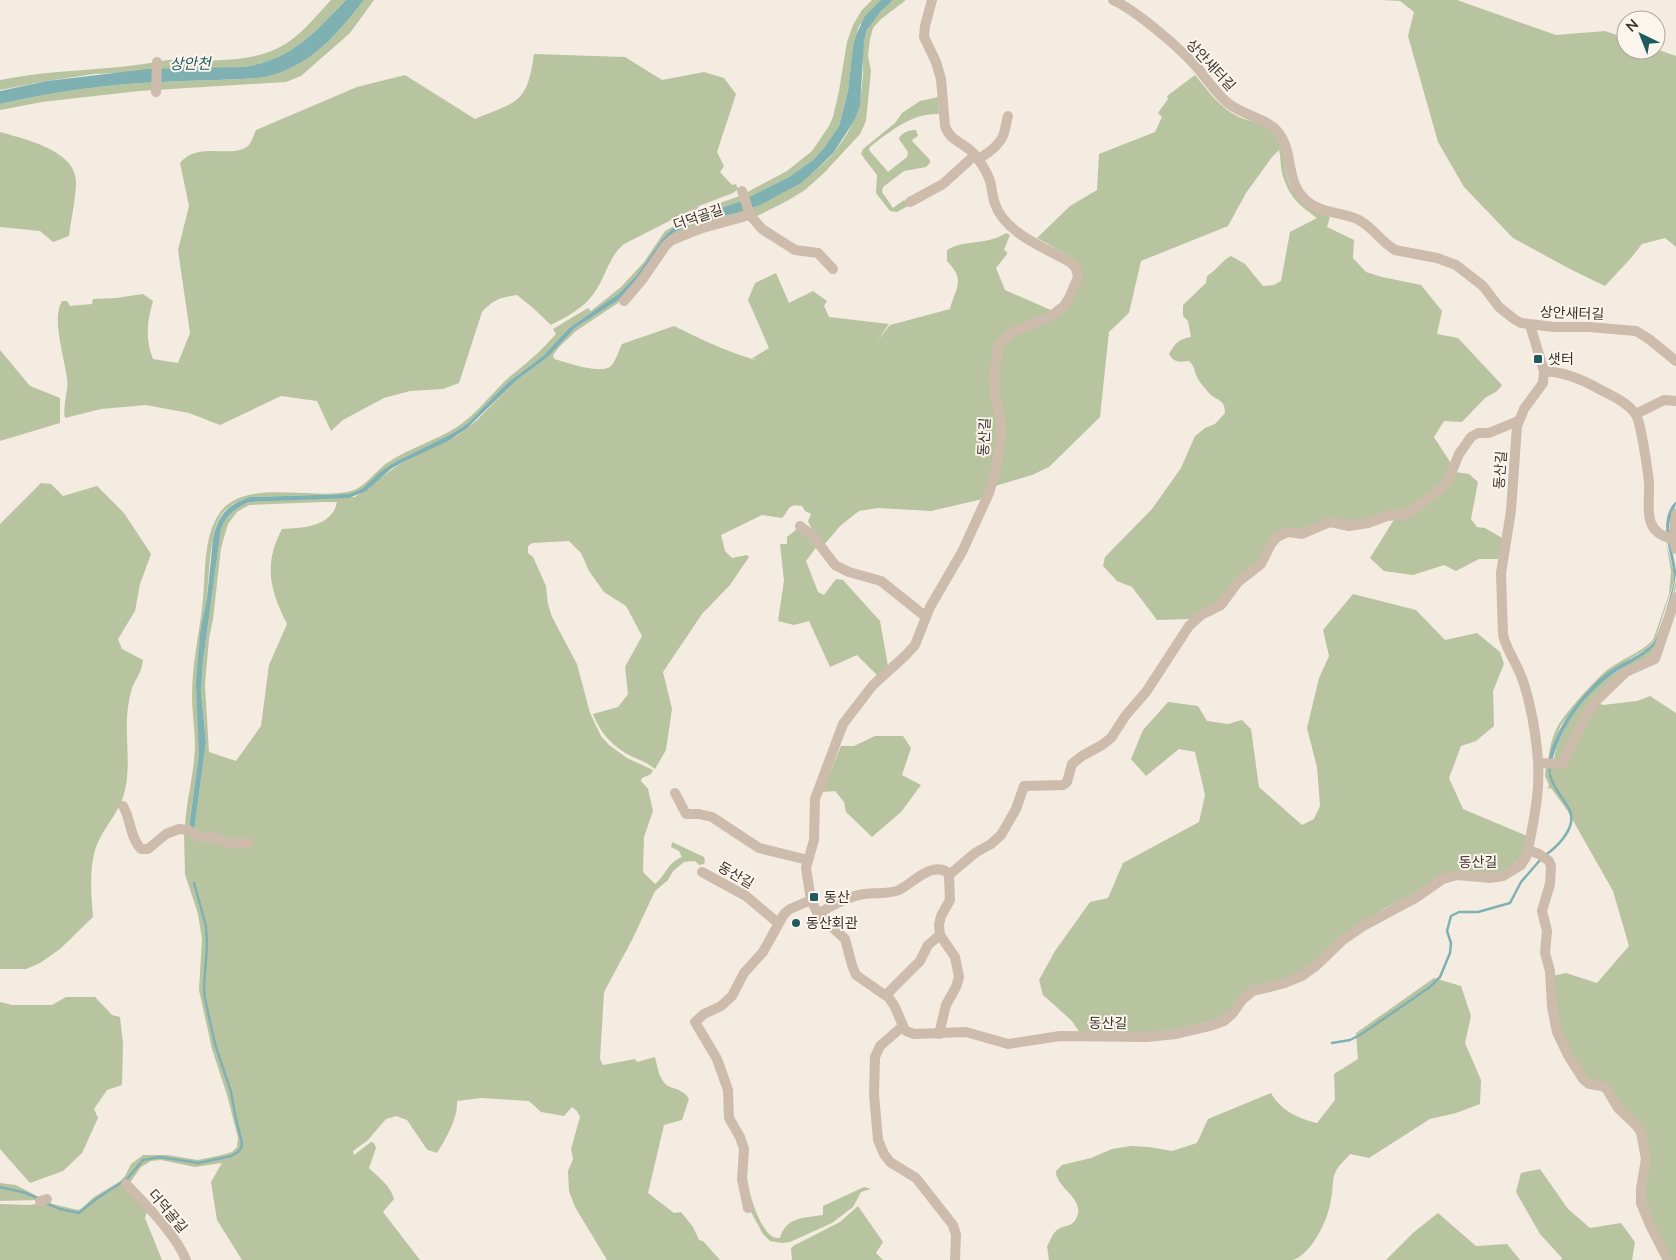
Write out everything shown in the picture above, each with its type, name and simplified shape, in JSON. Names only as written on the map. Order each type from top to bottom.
[{"type":"street","name":"동산길","points":[[932,0],[924,37],[942,79],[945,126],[950,136],[967,147],[977,157],[988,176],[995,206],[1005,222],[1017,232],[1070,262],[1076,268],[1078,277],[1070,296],[1058,312],[1012,332],[998,346],[994,378],[1001,428],[999,451],[993,481],[984,506],[962,552],[936,596],[912,650],[873,685],[841,729],[835,750],[815,799],[814,840],[806,872],[811,900],[818,914],[844,939],[856,975],[886,995],[895,1007],[906,1031],[914,1034],[966,1032],[1008,1044],[1060,1036],[1163,1037],[1210,1026],[1229,1017],[1242,1000],[1253,991],[1285,983],[1302,976],[1363,926],[1417,897],[1443,879],[1457,875],[1490,878],[1503,876],[1521,865],[1528,850],[1538,785],[1547,763],[1520,671],[1505,644],[1501,573],[1511,510],[1518,421],[1524,409],[1543,384],[1544,372]]},
{"type":"street","name":"상안새터길","points":[[1114,0],[1133,12],[1181,52],[1230,105],[1276,129],[1286,146],[1294,185],[1307,202],[1317,208],[1347,215],[1363,222],[1395,250],[1437,258],[1456,265],[1483,286],[1499,307],[1514,320],[1554,327],[1589,327],[1636,331],[1676,361]]},
{"type":"street","points":[[156,90],[157,62]]},
{"type":"street","points":[[910,202],[943,184],[977,157],[988,154],[1004,134],[1008,116]]},
{"type":"street","points":[[742,193],[750,214],[762,228],[795,250],[818,253],[833,269]]},
{"type":"street","points":[[695,213],[698,228]]},
{"type":"street","name":"더덕골길","points":[[624,301],[642,280],[669,242],[698,228],[750,214]]},
{"type":"street","points":[[1530,324],[1544,372],[1559,373],[1584,381],[1624,404],[1636,414],[1648,476],[1648,517],[1657,531],[1672,542],[1676,514]]},
{"type":"street","points":[[1636,414],[1664,400],[1676,401]]},
{"type":"street","points":[[949,874],[1001,835],[1016,809],[1024,786],[1063,785],[1067,782],[1072,764],[1112,738],[1126,715],[1146,692],[1189,626],[1201,615],[1221,605],[1238,582],[1261,564],[1271,544],[1277,537],[1288,532],[1302,534],[1330,522],[1349,526],[1387,516],[1407,514],[1448,481],[1459,454],[1475,434],[1488,433],[1518,421]]},
{"type":"street","points":[[800,526],[813,536],[835,565],[841,569],[881,581],[926,617]]},
{"type":"street","points":[[1547,763],[1562,763],[1597,700],[1626,672],[1655,659],[1676,597]]},
{"type":"street","points":[[675,793],[686,814],[712,817],[759,848],[808,860]]},
{"type":"street","points":[[122,806],[127,814],[137,844],[142,849],[148,849],[166,834],[179,829],[188,830],[199,837],[216,837],[226,843],[250,843]]},
{"type":"street","points":[[1528,850],[1539,854],[1549,861],[1552,866],[1550,884],[1542,911],[1547,931],[1544,948],[1550,971],[1552,1007],[1557,1032],[1568,1055],[1583,1079],[1589,1084],[1606,1088],[1618,1108],[1639,1128],[1643,1136],[1646,1160],[1640,1198],[1642,1209],[1668,1260]]},
{"type":"street","points":[[818,914],[855,896],[896,891],[932,870],[944,870],[949,874],[950,900],[941,916],[939,925],[940,935],[955,957],[959,977],[946,1005],[939,1034]]},
{"type":"street","name":"동산길","points":[[702,872],[746,896],[778,924]]},
{"type":"street","points":[[748,1208],[741,1174],[744,1149],[740,1137],[729,1118],[728,1090],[717,1058],[695,1022],[704,1014],[721,1006],[732,996],[744,973],[763,952],[782,917],[790,909],[811,900]]},
{"type":"street","points":[[886,995],[920,962],[928,945],[940,935]]},
{"type":"street","points":[[903,1026],[880,1046],[875,1057],[874,1094],[878,1140],[890,1162],[916,1178],[953,1225],[956,1235],[955,1260]]},
{"type":"street","points":[[1635,1178],[1644,1171]]},
{"type":"street","name":"더덕골길","points":[[126,1184],[176,1240],[186,1260]]},
{"type":"green space","points":[[331,0],[346,0],[324,23],[290,51],[262,63],[245,67],[94,74],[0,90],[0,80],[20,76],[122,67],[165,60],[222,60],[256,56],[278,48],[293,39]]},
{"type":"green space","points":[[364,0],[374,0],[350,33],[301,76],[286,82],[139,91],[42,102],[0,110],[0,104],[80,89],[141,83],[251,79],[274,75],[295,66],[318,51],[347,22]]},
{"type":"green space","points":[[872,0],[881,0],[859,26],[856,35],[848,91],[839,126],[813,160],[789,177],[739,202],[699,215],[673,228],[662,239],[636,276],[618,294],[569,328],[543,356],[507,383],[468,423],[453,433],[393,463],[363,488],[346,494],[250,497],[232,505],[225,511],[216,527],[209,567],[207,596],[199,649],[199,753],[189,828],[185,827],[195,752],[192,696],[193,671],[202,611],[206,555],[210,533],[219,514],[230,503],[244,496],[280,492],[336,493],[351,491],[361,486],[387,463],[449,432],[470,417],[506,380],[529,361],[556,334],[553,329],[588,308],[591,311],[621,287],[644,262],[665,231],[702,209],[740,196],[787,171],[812,151],[829,126],[839,91],[847,42],[853,25],[862,10]]},
{"type":"green space","points":[[893,0],[906,0],[880,20],[873,28],[868,56],[871,71],[866,121],[860,134],[824,173],[805,190],[757,216],[681,232],[621,301],[576,331],[553,355],[554,359],[584,367],[593,369],[607,368],[612,365],[622,344],[674,326],[752,359],[769,348],[748,300],[755,283],[776,273],[789,303],[813,291],[827,301],[824,306],[829,317],[889,324],[877,341],[890,325],[950,309],[957,289],[958,279],[947,261],[947,250],[961,245],[991,240],[1006,233],[1010,235],[1004,250],[1007,254],[996,268],[1005,290],[1053,311],[1078,289],[1069,256],[1037,238],[1070,206],[1097,190],[1099,154],[1155,132],[1162,117],[1158,113],[1168,99],[1167,96],[1195,75],[1226,109],[1239,117],[1268,128],[1272,132],[1281,146],[1287,177],[1294,193],[1305,204],[1330,217],[1327,227],[1354,240],[1353,258],[1366,272],[1421,285],[1442,311],[1437,334],[1458,338],[1502,385],[1497,391],[1485,398],[1462,422],[1444,421],[1434,437],[1452,465],[1450,475],[1405,513],[1311,529],[1289,530],[1262,560],[1224,597],[1190,619],[1157,620],[1132,587],[1117,581],[1103,566],[1105,557],[1152,509],[1181,468],[1195,436],[1205,428],[1215,424],[1225,413],[1222,402],[1211,395],[1201,384],[1191,363],[1189,361],[1180,362],[1175,360],[1169,354],[1178,342],[1191,337],[1188,321],[1183,316],[1183,305],[1206,283],[1207,276],[1231,256],[1245,264],[1263,286],[1274,285],[1281,281],[1290,232],[1317,218],[1299,204],[1291,194],[1282,173],[1279,150],[1246,193],[1228,226],[1141,261],[1129,313],[1109,332],[1100,417],[1049,467],[1032,475],[995,486],[983,499],[931,511],[878,508],[859,511],[840,526],[824,545],[814,534],[808,521],[811,514],[805,511],[802,506],[791,507],[782,518],[762,515],[721,535],[725,551],[732,558],[747,555],[749,557],[730,585],[702,614],[663,672],[672,709],[666,750],[655,769],[613,744],[599,727],[593,714],[618,707],[628,694],[625,667],[642,636],[626,606],[604,592],[589,571],[581,553],[569,541],[532,543],[528,546],[528,553],[533,557],[546,586],[552,617],[577,664],[590,713],[601,736],[609,745],[627,758],[653,770],[651,774],[642,778],[641,781],[648,789],[653,811],[644,837],[643,872],[655,884],[673,863],[682,857],[679,851],[671,847],[672,842],[704,857],[704,864],[699,865],[695,861],[684,862],[655,891],[632,940],[604,992],[600,1059],[603,1065],[635,1059],[637,1062],[655,1057],[660,1075],[665,1084],[682,1092],[689,1099],[682,1120],[664,1125],[648,1193],[674,1213],[681,1212],[693,1227],[699,1240],[703,1241],[720,1260],[607,1260],[575,1207],[569,1191],[568,1171],[573,1159],[571,1149],[580,1117],[577,1111],[572,1107],[564,1116],[541,1112],[529,1101],[481,1098],[457,1101],[456,1115],[448,1135],[437,1153],[426,1148],[407,1120],[396,1116],[386,1119],[368,1140],[353,1151],[354,1155],[371,1142],[374,1143],[376,1148],[369,1168],[387,1186],[394,1199],[383,1212],[420,1260],[242,1260],[217,1220],[211,1182],[222,1163],[195,1167],[161,1160],[151,1161],[141,1167],[129,1184],[147,1211],[145,1218],[162,1260],[0,1260],[0,1204],[30,1205],[41,1203],[37,1200],[0,1201],[0,1183],[16,1185],[52,1204],[78,1210],[94,1197],[119,1182],[125,1176],[131,1164],[143,1155],[167,1155],[198,1160],[232,1152],[237,1147],[238,1138],[212,1049],[199,990],[202,939],[198,914],[185,874],[184,831],[194,832],[206,742],[201,692],[203,661],[221,529],[226,520],[236,509],[249,502],[355,497],[401,463],[458,435],[477,420],[517,380],[549,356],[575,328],[617,301],[665,240],[677,229],[691,222],[720,217],[768,200],[811,175],[842,142],[856,115],[862,85],[863,45],[870,25],[879,13]],"holes":[[[337,502],[329,517],[323,521],[307,527],[282,529],[272,554],[271,577],[276,600],[287,624],[269,665],[261,726],[236,761],[209,752],[205,685],[221,548],[228,524],[237,512],[249,505]]]},
{"type":"green space","points":[[1381,0],[1457,0],[1556,35],[1605,31],[1616,35],[1616,60],[1666,60],[1666,52],[1676,56],[1676,247],[1665,238],[1642,244],[1605,286],[1513,238],[1464,187],[1438,142],[1408,36],[1414,12],[1400,1]]},
{"type":"green space","points":[[534,54],[625,57],[662,80],[704,72],[724,78],[736,94],[717,152],[724,166],[720,172],[732,185],[736,184],[738,189],[733,193],[699,206],[624,244],[615,254],[592,296],[576,310],[551,325],[517,295],[494,302],[482,312],[459,383],[443,389],[410,391],[384,398],[343,420],[331,431],[317,401],[281,396],[220,425],[189,413],[146,405],[101,409],[65,418],[66,371],[58,328],[59,309],[62,301],[67,301],[70,306],[92,304],[93,299],[143,294],[153,301],[148,330],[153,359],[178,363],[190,333],[178,250],[189,206],[180,163],[188,156],[206,151],[235,151],[243,149],[249,145],[256,130],[357,87],[405,75],[475,119],[511,104],[518,99],[528,83]]},
{"type":"green space","points":[[938,97],[938,114],[910,120],[870,147],[869,150],[888,172],[907,157],[908,152],[899,139],[900,137],[906,132],[916,130],[918,136],[912,141],[930,160],[926,167],[904,171],[883,187],[882,192],[893,208],[904,200],[908,206],[897,212],[890,211],[876,193],[877,175],[861,154],[863,149],[895,123],[902,113],[920,101]]},
{"type":"green space","points":[[0,132],[47,148],[67,161],[73,170],[76,188],[69,236],[53,242],[40,231],[0,227]]},
{"type":"green space","points":[[0,350],[30,386],[60,398],[60,423],[0,441]]},
{"type":"green space","points":[[1455,472],[1469,474],[1478,482],[1471,519],[1477,527],[1485,528],[1504,539],[1498,559],[1479,559],[1456,571],[1444,565],[1413,575],[1384,571],[1370,558],[1395,518]]},
{"type":"green space","points":[[41,483],[51,484],[63,496],[97,486],[124,513],[151,554],[140,584],[135,611],[118,639],[122,649],[143,660],[132,688],[128,707],[128,762],[124,794],[96,847],[92,866],[93,917],[60,949],[40,963],[26,969],[0,969],[0,524]]},
{"type":"green space","points":[[797,529],[818,545],[806,561],[818,592],[824,595],[836,579],[843,580],[880,621],[888,666],[877,675],[857,655],[830,667],[809,621],[794,625],[778,621],[784,581],[780,544],[787,544],[787,537]]},
{"type":"green space","points":[[1666,542],[1674,581],[1655,640],[1646,649],[1609,672],[1590,690],[1561,725],[1554,742],[1550,760],[1548,760],[1551,742],[1556,730],[1567,713],[1595,681],[1607,670],[1642,649],[1653,640],[1669,594],[1671,572]]},
{"type":"green space","points":[[1676,580],[1676,587],[1661,633],[1648,660],[1617,677],[1563,758],[1554,760],[1562,734],[1587,697],[1608,677],[1650,649],[1656,639]]},
{"type":"green space","points":[[1353,594],[1416,610],[1445,640],[1477,633],[1500,652],[1504,664],[1493,691],[1494,726],[1476,741],[1461,746],[1449,778],[1463,809],[1527,836],[1525,848],[1519,860],[1503,871],[1492,874],[1474,872],[1416,893],[1385,908],[1300,972],[1284,979],[1253,986],[1230,1010],[1218,1019],[1162,1033],[1080,1033],[1072,1021],[1043,995],[1039,980],[1055,951],[1090,902],[1108,898],[1123,863],[1199,822],[1205,795],[1195,752],[1179,749],[1146,776],[1131,759],[1143,730],[1168,702],[1198,706],[1207,721],[1228,724],[1242,720],[1251,729],[1259,787],[1302,825],[1314,819],[1320,806],[1317,767],[1307,728],[1319,678],[1329,656],[1323,630]]},
{"type":"green space","points":[[1650,696],[1676,713],[1676,1260],[1665,1260],[1639,1207],[1644,1135],[1614,1099],[1589,1083],[1560,1031],[1553,976],[1566,973],[1597,983],[1629,946],[1613,891],[1567,810],[1551,788],[1548,789],[1549,785],[1545,776],[1546,766],[1555,766],[1598,703],[1603,705],[1637,701]]},
{"type":"green space","points":[[875,736],[903,736],[911,748],[902,775],[921,785],[901,812],[872,837],[846,812],[844,802],[835,791],[822,792],[841,746],[854,746]]},
{"type":"green space","points":[[1434,978],[1461,986],[1471,1016],[1465,1043],[1481,1080],[1480,1104],[1456,1113],[1430,1119],[1369,1158],[1350,1154],[1335,1173],[1332,1197],[1323,1225],[1313,1243],[1300,1256],[1293,1260],[1049,1260],[1047,1246],[1053,1234],[1059,1228],[1074,1222],[1078,1212],[1074,1200],[1057,1177],[1056,1171],[1062,1165],[1091,1158],[1112,1149],[1131,1146],[1172,1151],[1197,1143],[1208,1119],[1271,1093],[1279,1104],[1291,1113],[1317,1123],[1335,1100],[1334,1074],[1358,1059],[1356,1033]]},
{"type":"green space","points":[[66,997],[95,997],[112,1015],[120,1017],[123,1043],[122,1085],[107,1090],[94,1109],[98,1118],[82,1153],[63,1171],[30,1183],[0,1149],[0,1002],[12,1005],[52,1005]]},
{"type":"green space","points":[[1540,1169],[1568,1209],[1590,1228],[1621,1223],[1635,1242],[1632,1260],[1561,1260],[1562,1258],[1540,1234],[1516,1192],[1521,1173]]},
{"type":"green space","points":[[744,1179],[747,1179],[752,1201],[763,1227],[776,1238],[780,1238],[786,1226],[791,1222],[802,1218],[823,1215],[823,1206],[864,1187],[871,1189],[861,1192],[853,1207],[832,1223],[790,1242],[782,1243],[770,1241],[763,1234],[751,1212]]},
{"type":"green space","points":[[858,1206],[883,1242],[876,1253],[883,1260],[792,1260],[791,1249],[793,1246],[840,1222]]},
{"type":"green space","points":[[1438,1213],[1476,1246],[1507,1244],[1520,1260],[1386,1260],[1414,1232]]},
{"type":"water","points":[[346,0],[364,0],[347,22],[318,51],[295,66],[274,75],[251,79],[141,83],[101,87],[60,92],[0,104],[0,91],[47,81],[148,69],[245,67],[262,63],[290,51],[302,42]]},
{"type":"water","points":[[881,0],[893,0],[880,12],[867,30],[864,41],[860,106],[854,121],[834,152],[801,183],[760,205],[732,214],[700,220],[674,232],[665,240],[627,292],[617,301],[575,328],[549,356],[517,380],[466,429],[448,441],[391,469],[366,491],[349,498],[249,502],[236,509],[229,516],[221,529],[203,661],[201,692],[206,742],[194,832],[189,828],[199,753],[196,684],[200,634],[207,598],[213,539],[218,523],[225,512],[235,504],[250,497],[346,494],[363,488],[393,463],[453,433],[468,423],[507,383],[543,356],[569,328],[618,294],[636,276],[662,239],[673,228],[699,215],[739,202],[789,177],[813,160],[839,126],[848,91],[856,35],[865,16]]},
{"type":"water","points":[[1676,501],[1669,526],[1676,572],[1672,596],[1660,635],[1654,646],[1644,655],[1604,680],[1581,704],[1563,732],[1552,762],[1550,778],[1551,750],[1557,735],[1576,705],[1608,672],[1643,652],[1656,639],[1674,581],[1666,529],[1670,509]]},
{"type":"waterway","points":[[1547,854],[1562,840],[1571,822],[1569,809],[1553,785],[1550,775]]},
{"type":"waterway","points":[[1332,1043],[1350,1040],[1360,1035],[1430,987],[1440,977],[1450,953],[1451,943],[1447,931],[1451,916],[1459,912],[1478,912],[1510,903],[1521,882],[1541,859]]},
{"type":"waterway","points":[[46,1203],[60,1209],[79,1213],[96,1199],[127,1179],[143,1160],[159,1157],[199,1163],[231,1156],[241,1148],[242,1143],[231,1092],[215,1044],[205,999],[206,926],[194,883]]},
{"type":"waterway","points":[[0,1187],[26,1193],[39,1199]]},
{"type":"place","name":"샛터","points":[[1538,359]]},
{"type":"place","name":"동산","points":[[814,897]]},
{"type":"place","name":"동산회관","points":[[796,923]]},
{"type":"water label","name":"상안천","points":[[190,64]]}]
